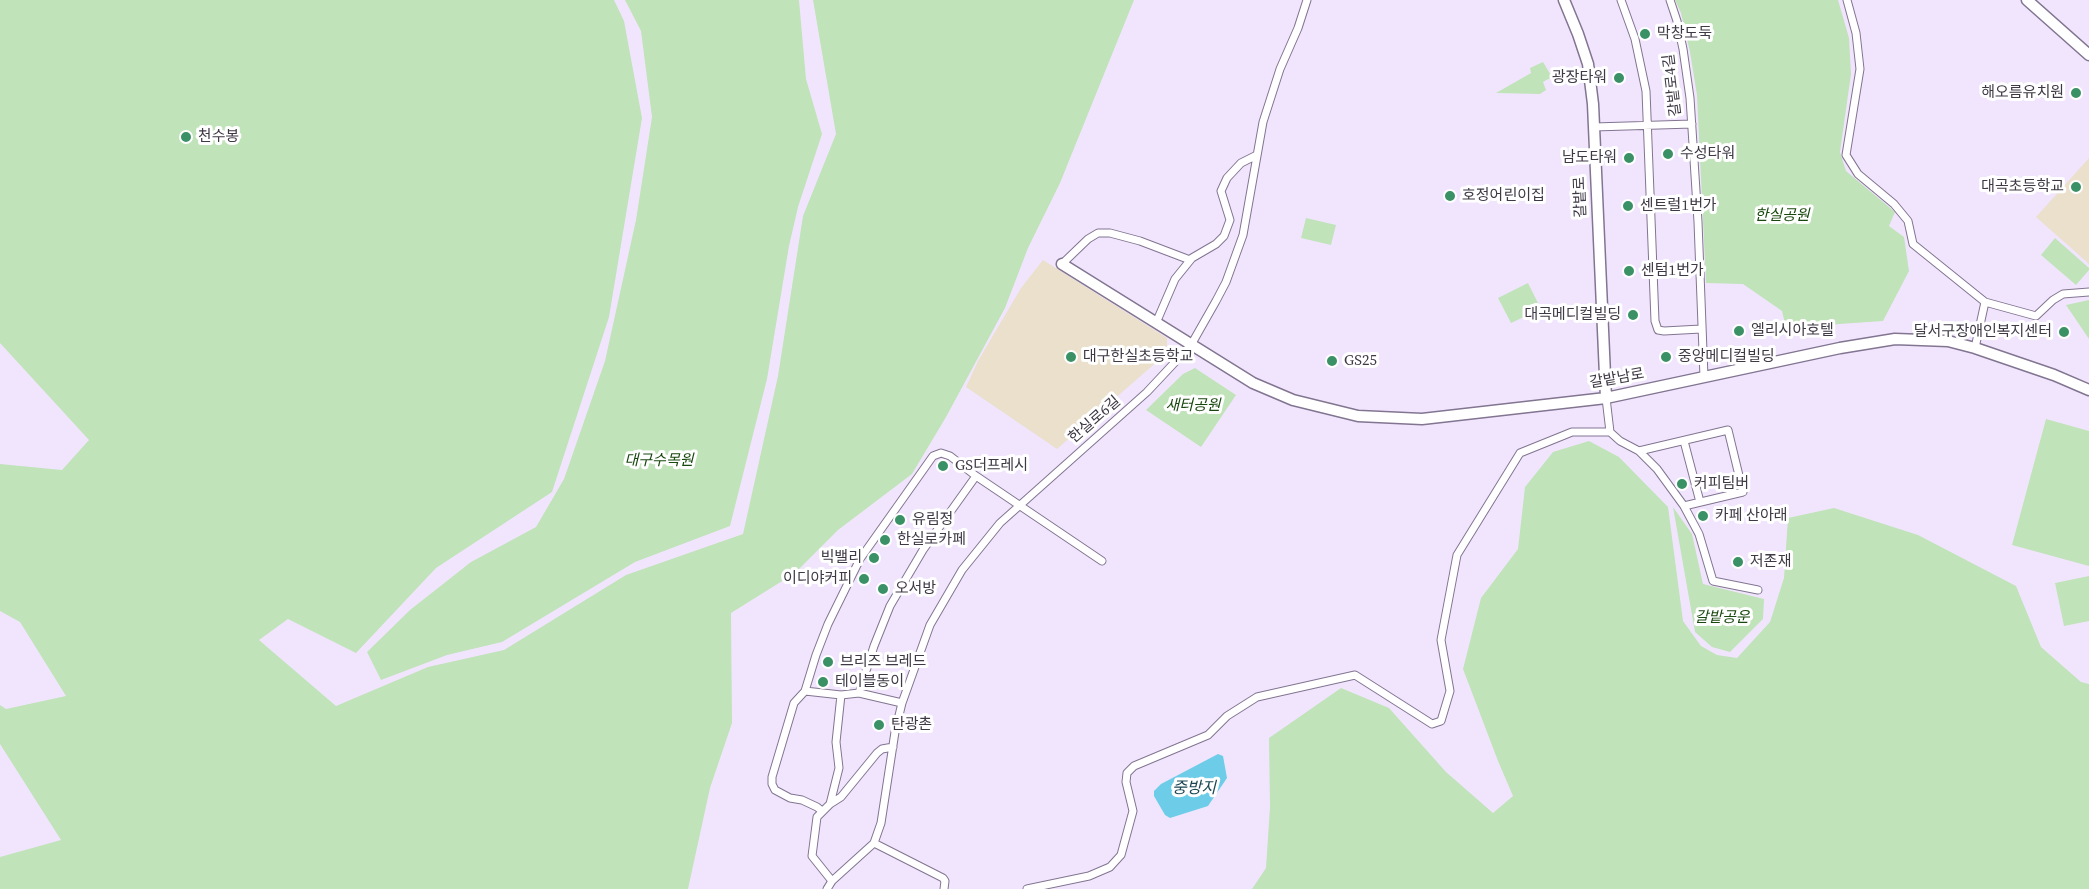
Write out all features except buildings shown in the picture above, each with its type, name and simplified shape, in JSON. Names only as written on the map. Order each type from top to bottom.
[{"type":"main road","name":"갈밭로","points":[[1564,0],[1588,64],[1594,127],[1606,398]]},
{"type":"main road","points":[[2027,0],[2089,55]]},
{"type":"main road","name":"갈밭남로","points":[[1062,264],[1253,383],[1293,400],[1358,416],[1422,419],[1606,398],[1840,348],[1895,339],[1936,340],[1975,348],[2054,375],[2089,390]]},
{"type":"street","name":"한실로6길","points":[[874,843],[881,823],[902,703],[930,625],[962,570],[986,538],[1019,505],[1147,392],[1191,345],[1226,282],[1245,224],[1263,122],[1280,69],[1298,28],[1307,0]]},
{"type":"street","name":"갈밭로4길","points":[[1621,0],[1643,70],[1648,126]]},
{"type":"street","name":"갈밭로4길","points":[[1594,127],[1692,124],[1683,49],[1670,0]]},
{"type":"street","points":[[1847,0],[1856,33],[1860,69],[1846,155],[1858,174],[1894,204],[1908,221],[1913,244],[1985,302],[2036,316],[2063,294],[2089,292]]},
{"type":"street","points":[[1692,124],[1704,377]]},
{"type":"street","points":[[1648,126],[1654,321],[1658,330],[1701,329]]},
{"type":"street","points":[[1156,323],[1175,279],[1190,260],[1216,244],[1224,236],[1230,220],[1221,191],[1227,178],[1241,163],[1257,155]]},
{"type":"street","points":[[1229,223],[1245,224]]},
{"type":"street","points":[[1062,264],[1088,238],[1098,233],[1110,232],[1190,260]]},
{"type":"street","points":[[1975,348],[1985,302]]},
{"type":"street","points":[[1606,398],[1610,432],[1620,441],[1639,451],[1657,469],[1684,506],[1699,534],[1713,581],[1758,590]]},
{"type":"street","points":[[1639,451],[1728,430],[1743,492],[1684,506]]},
{"type":"street","points":[[1027,889],[1089,876],[1110,867],[1121,855],[1133,811],[1126,782],[1127,773],[1134,766],[1208,735],[1227,716],[1257,697],[1355,675],[1432,724],[1440,721],[1450,691],[1442,640],[1457,555],[1520,453],[1572,432],[1610,432]]},
{"type":"street","points":[[1684,441],[1700,502]]},
{"type":"street","points":[[822,811],[802,800],[790,798],[775,790],[772,784],[772,777],[794,703],[806,690],[828,624],[860,559],[933,456],[941,453],[950,456],[1102,561]]},
{"type":"street","points":[[859,693],[890,606],[922,550],[976,476]]},
{"type":"street","points":[[806,690],[841,695],[859,693],[902,703]]},
{"type":"street","points":[[830,804],[839,768],[836,742],[841,695]]},
{"type":"street","points":[[893,747],[882,749],[877,753],[841,797],[817,817],[812,856],[830,886],[874,843],[943,878],[944,889]]},
{"type":"shaded area","name":"대곡초등학교","points":[[2089,158],[2089,264],[2036,217]]},
{"type":"shaded area","name":"대구한실초등학교","points":[[1043,260],[1167,338],[1167,353],[1057,449],[966,387],[978,361],[1021,288]]},
{"type":"green space","points":[[0,0],[614,0],[624,21],[642,118],[609,317],[552,492],[436,568],[356,653],[288,619],[259,640],[336,706],[428,667],[504,650],[626,575],[743,534],[778,376],[803,216],[836,134],[813,0],[1134,0],[1060,183],[1028,248],[1005,308],[946,417],[912,474],[838,530],[795,573],[731,613],[732,723],[710,788],[688,889],[0,889],[0,857],[61,840],[0,744],[0,705],[6,709],[66,696],[20,622],[0,611],[0,464],[62,470],[89,440],[0,343]]},
{"type":"green space","name":"대구수목원","points":[[625,0],[799,0],[806,79],[822,134],[798,207],[789,246],[767,379],[730,526],[635,562],[502,642],[447,655],[381,680],[367,652],[410,610],[471,562],[536,527],[564,479],[605,361],[636,220],[652,117],[641,31]]},
{"type":"green space","name":"한실공원","points":[[1675,0],[1838,0],[1849,38],[1851,74],[1840,152],[1846,171],[1895,212],[1889,226],[1904,237],[1909,271],[1883,321],[1839,324],[1787,332],[1782,311],[1743,284],[1706,283],[1697,95],[1681,13]]},
{"type":"green space","points":[[1543,62],[1552,77],[1543,82],[1546,90],[1540,94],[1496,93],[1531,73],[1530,68]]},
{"type":"green space","points":[[1306,218],[1336,225],[1331,245],[1301,238]]},
{"type":"green space","points":[[2055,238],[2089,268],[2076,285],[2041,255]]},
{"type":"green space","points":[[1528,283],[1541,309],[1511,323],[1498,298]]},
{"type":"green space","points":[[2089,300],[2089,339],[2066,305]]},
{"type":"green space","name":"새터공원","points":[[1195,368],[1236,395],[1201,447],[1146,410],[1183,374]]},
{"type":"green space","points":[[2046,419],[2089,431],[2089,566],[2012,545]]},
{"type":"green space","points":[[1589,441],[1619,457],[1668,507],[1683,621],[1701,646],[1717,655],[1737,658],[1770,622],[1784,578],[1788,518],[1834,508],[1918,535],[2016,586],[2041,647],[2081,682],[2089,684],[2089,889],[1252,889],[1266,868],[1270,807],[1269,738],[1341,688],[1389,708],[1446,772],[1493,813],[1513,796],[1463,669],[1481,598],[1518,549],[1525,487],[1553,452]]},
{"type":"green space","name":"갈밭공운","points":[[1673,507],[1692,534],[1703,584],[1764,599],[1763,619],[1730,652],[1712,647],[1695,632]]},
{"type":"green space","points":[[2089,576],[2089,621],[2064,626],[2055,583]]},
{"type":"water","name":"중방지","points":[[1218,754],[1223,756],[1227,778],[1208,806],[1170,818],[1165,815],[1154,796],[1154,791],[1161,784]]},
{"type":"place","name":"막창도둑","points":[[1645,34]]},
{"type":"place","name":"광장타워","points":[[1619,78]]},
{"type":"place","name":"해오름유치원","points":[[2076,93]]},
{"type":"place","name":"천수봉","points":[[186,137]]},
{"type":"place","name":"수성타워","points":[[1668,154]]},
{"type":"place","name":"남도타워","points":[[1629,158]]},
{"type":"place","name":"대곡초등학교","points":[[2076,187]]},
{"type":"place","name":"호정어린이집","points":[[1450,196]]},
{"type":"place","name":"센트럴1번가","points":[[1628,206]]},
{"type":"place","name":"센텀1번가","points":[[1629,271]]},
{"type":"place","name":"대곡메디컬빌딩","points":[[1633,315]]},
{"type":"place","name":"엘리시아호텔","points":[[1739,331]]},
{"type":"place","name":"달서구장애인복지센터","points":[[2064,332]]},
{"type":"place","name":"대구한실초등학교","points":[[1071,357]]},
{"type":"place","name":"중앙메디컬빌딩","points":[[1666,357]]},
{"type":"place","name":"GS25","points":[[1332,361]]},
{"type":"place","name":"GS더프레시","points":[[943,466]]},
{"type":"place","name":"커피팀버","points":[[1682,484]]},
{"type":"place","name":"카페 산아래","points":[[1703,516]]},
{"type":"place","name":"유림정","points":[[900,520]]},
{"type":"place","name":"한실로카페","points":[[885,540]]},
{"type":"place","name":"빅밸리","points":[[874,558]]},
{"type":"place","name":"저존재","points":[[1738,562]]},
{"type":"place","name":"이디야커피","points":[[864,579]]},
{"type":"place","name":"오서방","points":[[883,589]]},
{"type":"place","name":"브리즈 브레드","points":[[828,662]]},
{"type":"place","name":"테이블동이","points":[[823,682]]},
{"type":"place","name":"탄광촌","points":[[879,725]]}]
